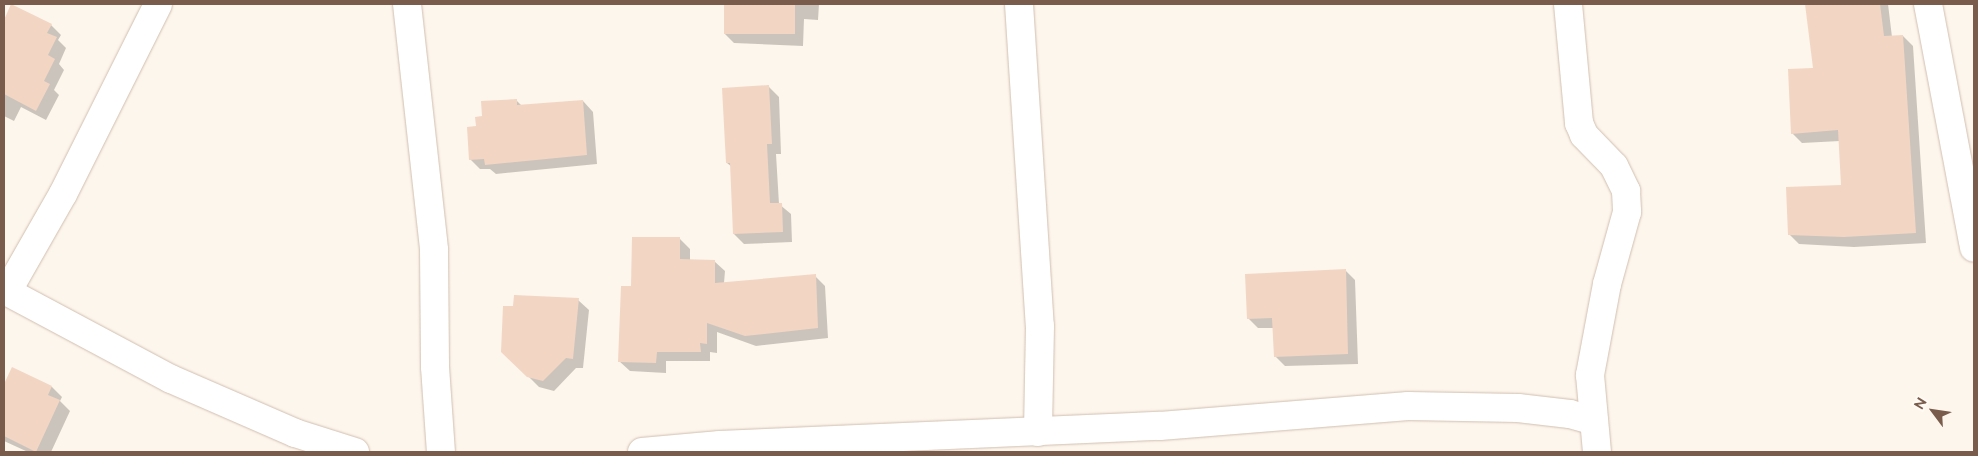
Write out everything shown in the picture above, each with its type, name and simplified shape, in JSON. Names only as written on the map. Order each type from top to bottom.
[{"type":"street","points":[[158,4],[63,194],[5,291],[171,379],[295,434],[355,452]]},
{"type":"street","points":[[407,4],[434,250],[435,367],[441,452]]},
{"type":"street","points":[[1019,4],[1040,326],[1038,432]]},
{"type":"street","points":[[1568,4],[1579,123],[1584,136],[1621,179],[1627,205],[1590,376],[1596,452]]},
{"type":"street","points":[[1928,4],[1974,248]]},
{"type":"street","points":[[642,452],[720,444],[1038,432],[1408,406],[1518,408],[1570,414],[1594,421]]},
{"type":"building","points":[[11,4],[52,24],[47,33],[57,37],[48,55],[55,59],[44,81],[50,84],[36,111],[4,94],[4,20]]},
{"type":"building","points":[[724,4],[795,4],[795,34],[724,34]]},
{"type":"building","points":[[1805,4],[1880,4],[1884,36],[1903,35],[1916,233],[1844,237],[1788,235],[1786,187],[1841,185],[1838,130],[1791,134],[1788,69],[1813,68]]},
{"type":"building","points":[[769,85],[772,144],[767,144],[770,203],[782,203],[783,232],[733,234],[730,163],[726,163],[722,88]]},
{"type":"building","points":[[517,99],[517,105],[583,100],[587,155],[485,165],[484,159],[469,160],[467,127],[476,126],[475,117],[482,116],[481,101]]},
{"type":"building","points":[[632,237],[680,237],[680,259],[715,260],[715,283],[816,274],[818,328],[745,336],[707,323],[707,344],[700,343],[701,352],[657,352],[656,363],[618,362],[621,286],[631,286]]},
{"type":"building","points":[[1346,269],[1348,354],[1274,357],[1272,318],[1247,319],[1245,274]]},
{"type":"building","points":[[514,295],[579,298],[573,359],[566,358],[543,381],[527,377],[501,352],[503,306],[513,306]]},
{"type":"building","points":[[12,367],[52,386],[48,395],[60,400],[36,452],[4,436],[4,384]]}]
